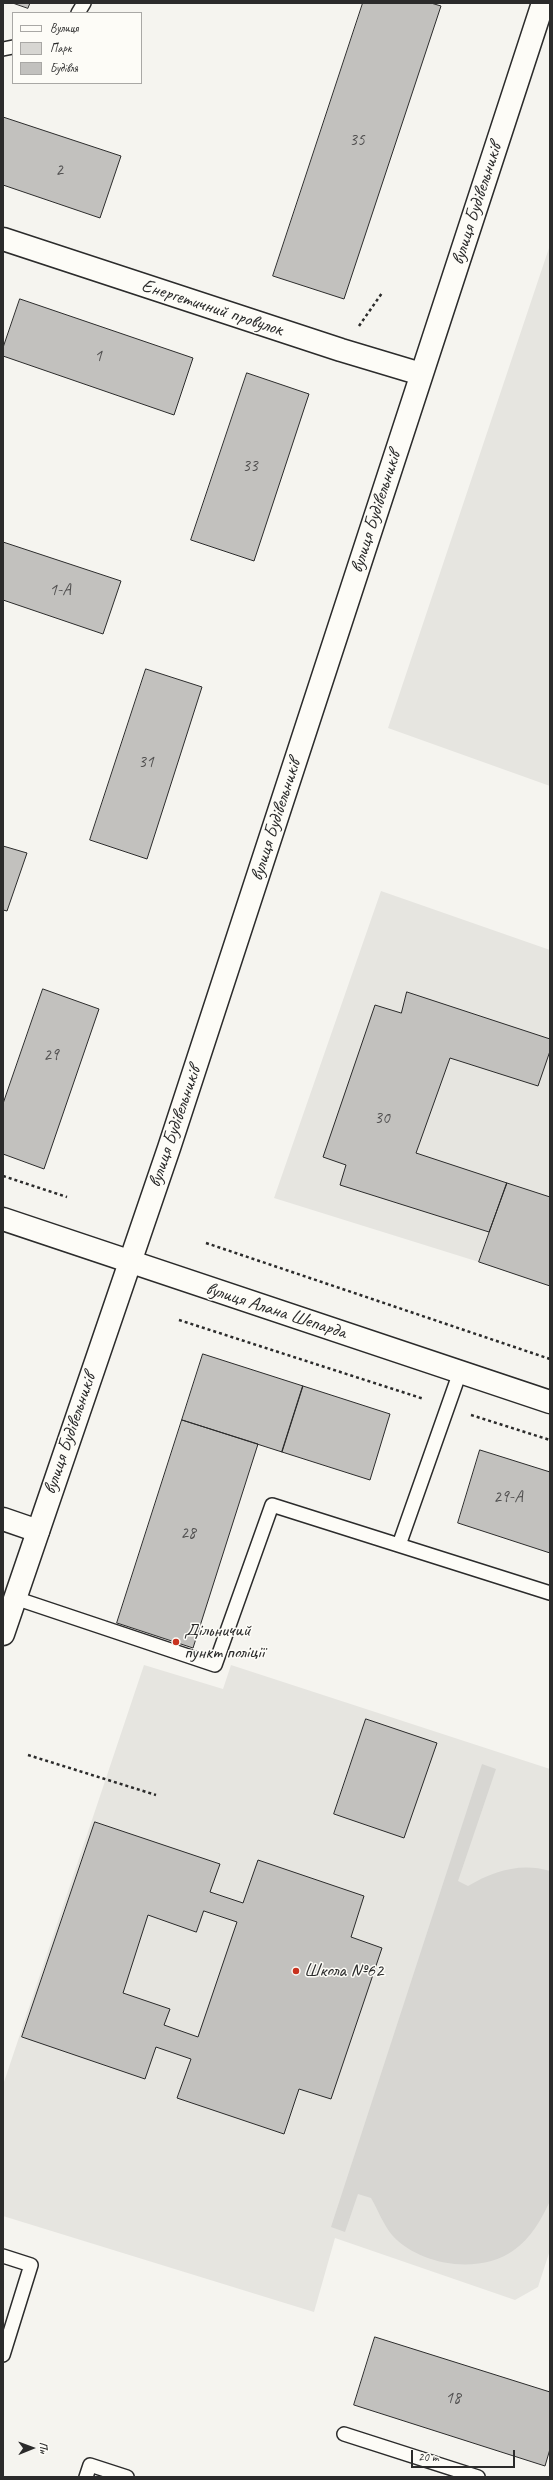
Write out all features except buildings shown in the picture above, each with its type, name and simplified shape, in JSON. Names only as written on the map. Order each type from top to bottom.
[{"type":"street","name":"вулиця Будівельників","points":[[3,1634],[128,1262],[169,1148],[543,3]]},
{"type":"street","name":"Енергетичний провулок","points":[[3,239],[341,350],[421,374]]},
{"type":"street","name":"вулиця Алана Шепарда","points":[[3,1219],[550,1402]]},
{"type":"street","points":[[3,1519],[38,1531]]},
{"type":"lane","points":[[79,12],[84,3]]},
{"type":"lane","points":[[399,1545],[460,1372]]},
{"type":"lane","points":[[15,1598],[216,1665],[272,1505],[550,1593]]},
{"type":"lane","points":[[3,2256],[31,2265],[3,2355]]},
{"type":"lane","points":[[344,2434],[478,2477]]},
{"type":"lane","points":[[86,2477],[90,2465],[126,2477]]},
{"type":"path","points":[[341,350],[382,293]]},
{"type":"path","points":[[3,1176],[67,1198]]},
{"type":"path","points":[[206,1243],[550,1359]]},
{"type":"path","points":[[180,1320],[550,1440]]},
{"type":"path","points":[[28,1755],[156,1796]]},
{"type":"shaded area","points":[[550,245],[550,786],[388,728]]},
{"type":"shaded area","points":[[381,891],[550,950],[550,1286],[479,1262],[274,1198]]},
{"type":"shaded area","name":"Школа №62","points":[[144,1665],[223,1689],[231,1665],[550,1769],[550,2250],[538,2287],[515,2300],[335,2238],[314,2312],[3,2216],[3,2085]]},
{"type":"green space","points":[[482,1764],[496,1769],[458,1881],[468,1886],[497,1872],[518,1868],[539,1868],[550,1871],[550,2201],[535,2228],[526,2240],[514,2250],[500,2258],[485,2263],[451,2264],[418,2254],[404,2246],[389,2231],[371,2198],[358,2194],[345,2232],[331,2227]]},
{"type":"place","name":"Дільничий пункт поліції","points":[[176,1642]]},
{"type":"place","name":"Школа №62","points":[[296,1971]]}]
